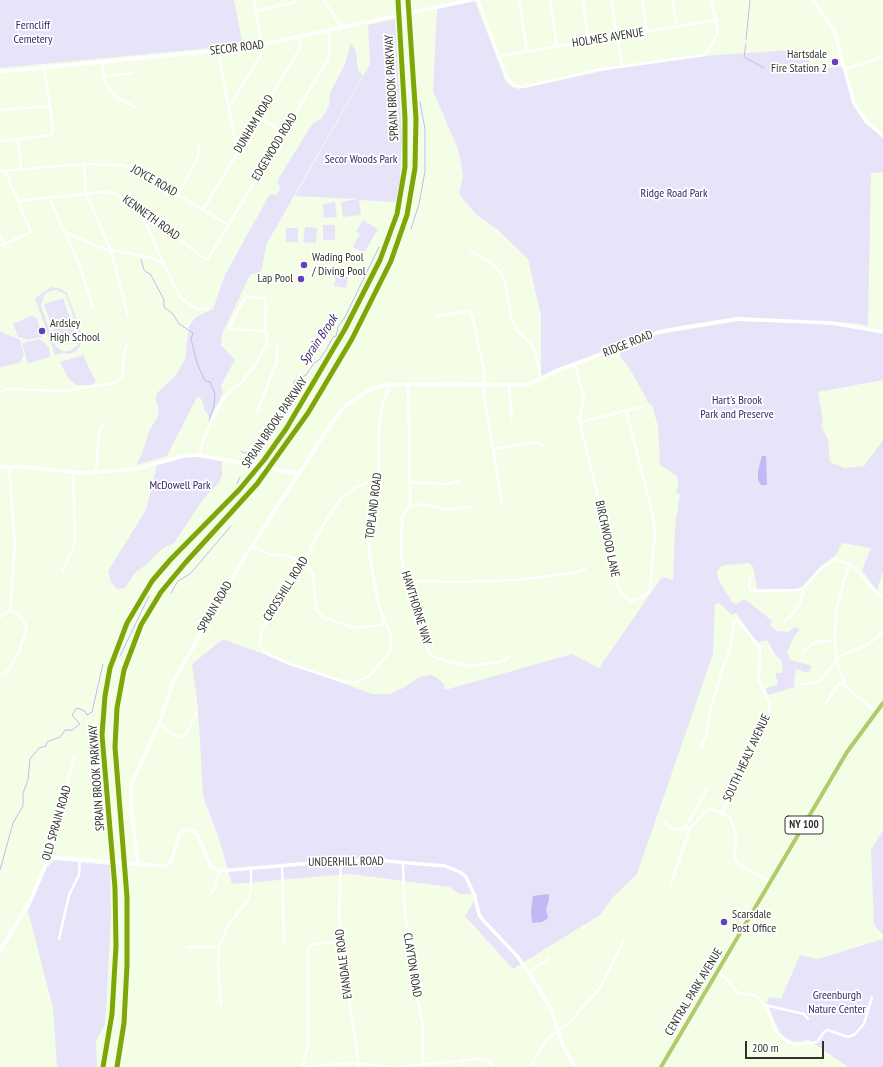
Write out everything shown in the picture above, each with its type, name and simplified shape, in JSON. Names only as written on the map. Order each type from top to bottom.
[{"type":"highway","name":"SPRAIN BROOK PARKWAY","points":[[103,1067],[113,1004],[116,936],[114,878],[102,744],[103,706],[110,668],[127,623],[152,581],[242,487],[286,429],[343,333],[380,260],[398,209],[405,167],[405,123],[398,0]]},
{"type":"highway","name":"SPRAIN BROOK PARKWAY","points":[[117,1067],[124,1018],[128,955],[126,888],[115,742],[117,708],[124,670],[141,625],[161,592],[254,487],[280,453],[310,409],[357,330],[391,261],[407,215],[415,168],[416,119],[408,0]]},
{"type":"main road","name":"CENTRAL PARK AVENUE","points":[[661,1067],[718,973],[847,752],[883,703]]},
{"type":"street","points":[[229,107],[260,56],[262,45],[254,0]]},
{"type":"street","points":[[256,11],[295,2],[296,0]]},
{"type":"street","points":[[324,0],[342,28]]},
{"type":"street","name":"SECOR ROAD","points":[[0,72],[218,51],[262,45],[300,38],[453,2],[470,0]]},
{"type":"street","points":[[478,0],[506,76],[515,86],[532,85],[622,66],[705,55],[717,36],[717,20],[711,0]]},
{"type":"street","points":[[519,0],[527,51]]},
{"type":"street","points":[[550,0],[557,46]]},
{"type":"street","points":[[583,0],[588,41]]},
{"type":"street","points":[[611,0],[622,66]]},
{"type":"street","points":[[642,0],[647,32]]},
{"type":"street","points":[[672,0],[677,26]]},
{"type":"street","points":[[813,0],[834,30],[851,96],[859,113],[883,136]]},
{"type":"street","name":"HOLMES AVENUE","points":[[499,56],[717,20]]},
{"type":"street","name":"EDGEWOOD ROAD","points":[[207,259],[229,225],[328,59],[330,45],[328,31]]},
{"type":"street","name":"DUNHAM ROAD","points":[[203,210],[300,48],[300,38]]},
{"type":"street","points":[[218,51],[238,152]]},
{"type":"street","points":[[845,69],[875,60],[883,55]]},
{"type":"street","points":[[103,62],[105,83],[117,98],[136,107]]},
{"type":"street","points":[[0,141],[48,137],[52,134],[44,68]]},
{"type":"street","points":[[103,74],[106,76],[132,73]]},
{"type":"street","points":[[0,110],[49,106]]},
{"type":"street","points":[[258,117],[284,133]]},
{"type":"street","points":[[18,139],[21,169]]},
{"type":"street","points":[[178,195],[197,159],[199,151],[198,144]]},
{"type":"street","points":[[84,164],[86,194],[111,251],[128,316]]},
{"type":"street","name":"JOYCE ROAD","points":[[0,170],[84,164],[124,165],[229,225]]},
{"type":"street","points":[[0,246],[31,232],[6,170]]},
{"type":"street","name":"KENNETH ROAD","points":[[18,201],[109,192],[114,193],[140,210],[202,257],[207,259]]},
{"type":"street","points":[[50,197],[82,269],[93,308]]},
{"type":"street","points":[[140,210],[179,296],[196,309],[208,308]]},
{"type":"street","points":[[65,232],[111,251],[151,258],[164,264]]},
{"type":"street","points":[[0,235],[4,244]]},
{"type":"street","points":[[470,250],[491,263],[501,274],[506,286],[512,320],[518,331],[530,343],[536,354],[541,379]]},
{"type":"street","points":[[199,455],[205,435],[221,403],[227,394],[241,382],[267,344],[266,301],[264,298],[245,297],[230,328],[231,330],[266,332]]},
{"type":"street","points":[[437,316],[468,311],[471,313],[484,371],[484,395],[502,503]]},
{"type":"street","name":"RIDGE ROAD","points":[[377,387],[484,384],[527,385],[659,332],[736,319],[832,323],[883,332]]},
{"type":"street","points":[[257,413],[276,363],[278,343]]},
{"type":"street","points":[[0,392],[7,389],[65,392],[114,383],[122,377],[124,352],[127,344]]},
{"type":"street","name":"BIRCHWOOD LANE","points":[[575,365],[584,398],[580,422],[605,526],[614,575],[624,596],[631,601],[638,600],[649,592],[655,533],[653,516],[626,410]]},
{"type":"street","points":[[509,385],[512,418]]},
{"type":"street","name":"TOPLAND ROAD","points":[[336,679],[358,682],[368,677],[388,657],[392,648],[392,640],[388,627],[378,603],[369,552],[369,527],[377,498],[379,483],[378,429],[381,411],[389,386]]},
{"type":"street","name":"HAWTHORNE WAY","points":[[408,386],[409,506],[403,514],[401,525],[401,553],[406,581],[425,643],[429,653],[433,656],[456,664],[475,667],[500,662],[509,657]]},
{"type":"street","name":"SPRAIN ROAD","points":[[138,865],[131,808],[131,785],[159,724],[173,682],[252,546],[338,413],[360,395],[377,387]]},
{"type":"street","points":[[580,422],[642,406]]},
{"type":"street","points":[[96,472],[99,430],[104,424]]},
{"type":"street","points":[[492,449],[538,442],[543,445]]},
{"type":"street","points":[[0,467],[9,466],[73,472],[96,472],[136,469],[183,456],[199,455],[299,474]]},
{"type":"street","points":[[9,466],[15,545],[10,611]]},
{"type":"street","points":[[62,572],[75,544],[73,472]]},
{"type":"street","points":[[410,482],[445,484],[460,481]]},
{"type":"street","name":"CROSSHILL ROAD","points":[[336,679],[276,659],[264,652],[260,645],[260,634],[272,610],[289,583],[306,562],[319,533],[340,500],[360,485],[379,483]]},
{"type":"street","points":[[409,506],[424,504],[448,510],[470,507]]},
{"type":"street","points":[[252,546],[269,554],[288,556],[306,562],[313,574],[314,604],[319,614],[324,618],[344,626],[356,628],[381,625],[388,627]]},
{"type":"street","points":[[784,622],[791,616],[800,603],[804,588],[810,579],[831,561],[836,559],[849,563],[883,598]]},
{"type":"street","points":[[849,563],[836,610],[836,660],[843,682],[855,696],[876,712]]},
{"type":"street","points":[[406,581],[510,580],[574,573],[585,569]]},
{"type":"street","points":[[750,578],[749,586],[751,591],[789,591],[804,588]]},
{"type":"street","points":[[0,617],[10,611]]},
{"type":"street","points":[[0,675],[8,671],[27,633],[26,625],[22,618],[10,611]]},
{"type":"street","name":"SOUTH HEALY AVENUE","points":[[701,746],[706,735],[710,711],[730,649],[734,621],[736,618],[760,648],[759,681],[770,704],[767,719],[752,754],[722,812],[730,817],[735,834],[735,858],[737,863],[771,882]]},
{"type":"street","points":[[381,625],[384,619]]},
{"type":"street","points":[[801,684],[814,683],[821,680],[836,660],[842,655],[868,645],[883,631]]},
{"type":"street","points":[[804,650],[816,642],[835,640]]},
{"type":"street","points":[[826,703],[837,686],[843,682]]},
{"type":"street","points":[[159,724],[176,736],[180,737],[187,733],[196,714]]},
{"type":"street","name":"OLD SPRAIN ROAD","points":[[0,951],[30,901],[49,857],[74,757]]},
{"type":"street","points":[[685,828],[707,789]]},
{"type":"street","points":[[671,884],[690,828],[707,810],[712,809],[722,812]]},
{"type":"street","points":[[665,823],[674,829],[690,828]]},
{"type":"street","points":[[49,857],[156,866],[170,863],[180,834],[191,830],[198,835],[211,867],[219,871],[214,889],[211,893]]},
{"type":"street","points":[[59,939],[69,895],[79,876],[80,859]]},
{"type":"street","name":"UNDERHILL ROAD","points":[[219,871],[341,860],[403,862],[445,866],[460,872],[470,884],[478,914],[518,956],[551,1009],[563,1046],[575,1067]]},
{"type":"street","name":"EVANDALE ROAD","points":[[341,860],[339,915],[341,942],[359,1067]]},
{"type":"street","name":"CLAYTON ROAD","points":[[403,862],[404,899],[410,964],[423,1025],[423,1066]]},
{"type":"street","points":[[282,865],[284,941]]},
{"type":"street","points":[[221,1006],[218,967],[219,947],[228,924],[248,900],[251,890],[251,868]]},
{"type":"street","points":[[530,1067],[547,1039],[570,1022],[599,989],[624,940]]},
{"type":"street","points":[[341,942],[313,944],[308,948],[308,1046],[302,1067],[358,1063],[392,1067]]},
{"type":"street","points":[[188,947],[219,947]]},
{"type":"street","points":[[528,972],[549,959]]},
{"type":"street","points":[[718,973],[724,976],[738,993],[753,995],[759,998],[765,1005],[776,1032],[788,1042],[796,1045],[818,1042],[824,1032],[828,1030],[848,1036],[854,1035],[864,1024],[872,997]]},
{"type":"street","points":[[765,1005],[800,1012],[807,1016],[808,1019]]},
{"type":"street","points":[[461,1067],[463,1060]]},
{"type":"street","points":[[398,1067],[423,1066],[463,1060],[486,1060],[491,1062],[494,1067]]},
{"type":"green space","name":"Ferncliff Cemetery","points":[[0,0],[234,0],[243,45],[0,68]]},
{"type":"green space","name":"Ridge Road Park","points":[[475,1],[506,82],[512,87],[519,89],[625,66],[703,56],[804,49],[807,51],[811,68],[818,70],[843,66],[853,105],[865,123],[883,137],[883,172],[871,173],[868,326],[854,323],[739,317],[667,328],[589,358],[560,367],[541,376],[541,316],[528,259],[497,229],[477,215],[459,194],[463,174],[458,149],[433,91],[437,9]]},
{"type":"green space","name":"Secor Woods Park","points":[[395,19],[402,137],[400,180],[396,202],[359,200],[361,215],[343,217],[341,202],[357,199],[295,196],[370,64],[368,25]]},
{"type":"green space","points":[[351,43],[356,52],[358,70],[363,75],[266,245],[262,269],[260,272],[250,275],[222,334],[221,345],[235,360],[221,385],[223,393],[210,418],[204,409],[202,400],[197,397],[167,456],[136,465],[142,454],[149,431],[157,418],[159,411],[156,399],[157,393],[176,375],[185,359],[189,326],[196,317],[213,309],[225,275],[270,194],[276,195],[280,190],[277,183],[280,176],[313,123],[321,119],[326,112],[329,105],[330,93],[345,64]]},
{"type":"green space","points":[[335,202],[337,217],[324,218],[323,204]]},
{"type":"green space","points":[[363,220],[378,229],[364,253],[353,247],[360,234],[356,232]]},
{"type":"green space","points":[[323,225],[335,225],[335,240],[323,240]]},
{"type":"green space","points":[[305,227],[317,228],[316,243],[303,242]]},
{"type":"green space","points":[[286,228],[298,228],[298,242],[286,242]]},
{"type":"green space","points":[[337,271],[349,273],[346,288],[334,286]]},
{"type":"green space","points":[[51,287],[61,289],[67,293],[82,334],[80,346],[75,352],[55,355],[35,298]],"holes":[[[57,290],[65,294],[80,336],[77,346],[69,351],[62,351],[55,345],[41,306],[45,294],[50,291]]]},
{"type":"green space","points":[[63,298],[77,339],[58,345],[44,304]]},
{"type":"green space","points":[[31,316],[37,318],[42,337],[28,340],[18,337],[13,324]]},
{"type":"green space","name":"Hart's Brook Park and Preserve","points":[[739,321],[826,324],[873,331],[883,334],[883,380],[818,392],[823,421],[821,426],[828,439],[830,462],[844,468],[864,466],[883,440],[883,570],[877,591],[862,570],[871,548],[842,543],[836,555],[820,567],[802,587],[792,590],[757,589],[753,567],[749,563],[724,565],[720,567],[717,572],[718,579],[732,602],[736,604],[745,599],[772,621],[770,626],[777,631],[788,632],[795,627],[800,630],[794,636],[787,653],[791,660],[812,666],[808,673],[796,669],[794,680],[795,687],[769,695],[765,689],[778,684],[775,673],[780,673],[783,670],[782,661],[775,654],[767,640],[758,642],[753,637],[736,613],[732,615],[719,603],[715,604],[713,654],[637,874],[614,896],[600,915],[513,969],[465,916],[478,894],[460,894],[450,887],[350,874],[232,884],[219,839],[203,796],[198,708],[192,664],[223,639],[372,694],[390,694],[405,687],[419,677],[431,675],[443,683],[445,690],[572,654],[599,668],[662,577],[673,580],[675,526],[680,494],[676,493],[678,485],[677,476],[660,465],[658,427],[652,405],[650,405],[628,366],[621,358],[620,352],[654,335]]},
{"type":"green space","points":[[0,331],[20,340],[24,355],[20,363],[0,367]]},
{"type":"green space","points":[[40,339],[49,347],[50,357],[29,363],[27,361],[22,343]]},
{"type":"green space","points":[[83,355],[96,382],[90,385],[76,385],[68,378],[60,362]]},
{"type":"green space","name":"McDowell Park","points":[[187,457],[198,457],[222,461],[222,476],[219,482],[202,501],[174,543],[163,548],[147,564],[135,573],[125,588],[117,589],[111,582],[108,571],[146,510],[157,465]]},
{"type":"green space","points":[[883,830],[883,935],[874,925],[871,850]]},
{"type":"green space","points":[[55,860],[110,865],[111,916],[107,995],[105,1024],[96,1041],[97,1067],[57,1067],[53,1008],[28,911],[47,867]]},
{"type":"green space","name":"Greenburgh Nature Center","points":[[883,939],[883,1067],[848,1067],[809,1040],[794,1042],[784,1037],[779,1031],[767,1003],[769,997],[781,999],[800,955],[818,959]]},
{"type":"shaded area","points":[[762,456],[766,456],[767,485],[761,485],[758,480],[758,471]]},
{"type":"shaded area","points":[[549,894],[546,909],[548,918],[542,922],[532,923],[531,910],[533,896]]},
{"type":"waterway","points":[[746,39],[750,0]]},
{"type":"waterway","points":[[746,44],[744,57],[764,68]]},
{"type":"waterway","name":"Sprain Brook","points":[[411,229],[419,204],[425,171],[425,129],[420,102]]},
{"type":"waterway","name":"Sprain Brook","points":[[256,456],[264,439],[270,436],[288,399],[292,396],[294,381],[306,375],[314,363],[319,360],[333,337],[336,336],[338,327],[345,317],[379,247]]},
{"type":"waterway","points":[[141,259],[144,270],[151,275],[164,300],[164,307],[173,314],[179,324],[193,333],[191,339],[197,363],[205,381],[210,382],[215,394],[214,406],[209,420]]},
{"type":"waterway","points":[[241,451],[244,453],[257,452]]},
{"type":"waterway","name":"Sprain Brook","points":[[237,484],[240,477]]},
{"type":"waterway","name":"Sprain Brook","points":[[171,593],[178,581],[190,574],[231,526]]},
{"type":"waterway","name":"Sprain Brook","points":[[120,656],[149,596]]},
{"type":"waterway","name":"Sprain Brook","points":[[0,870],[13,823],[23,806],[23,793],[28,780],[30,759],[39,748],[46,746],[47,742],[60,737],[65,730],[72,730],[79,725],[72,715],[77,708],[85,711],[87,715],[92,712],[103,664]]},
{"type":"place","name":"Hartsdale Fire Station 2","points":[[835,62]]},
{"type":"place","name":"Wading Pool / Diving Pool","points":[[304,265]]},
{"type":"place","name":"Lap Pool","points":[[301,279]]},
{"type":"place","name":"Ardsley High School","points":[[42,331]]},
{"type":"place","name":"Scarsdale Post Office","points":[[724,922]]}]
